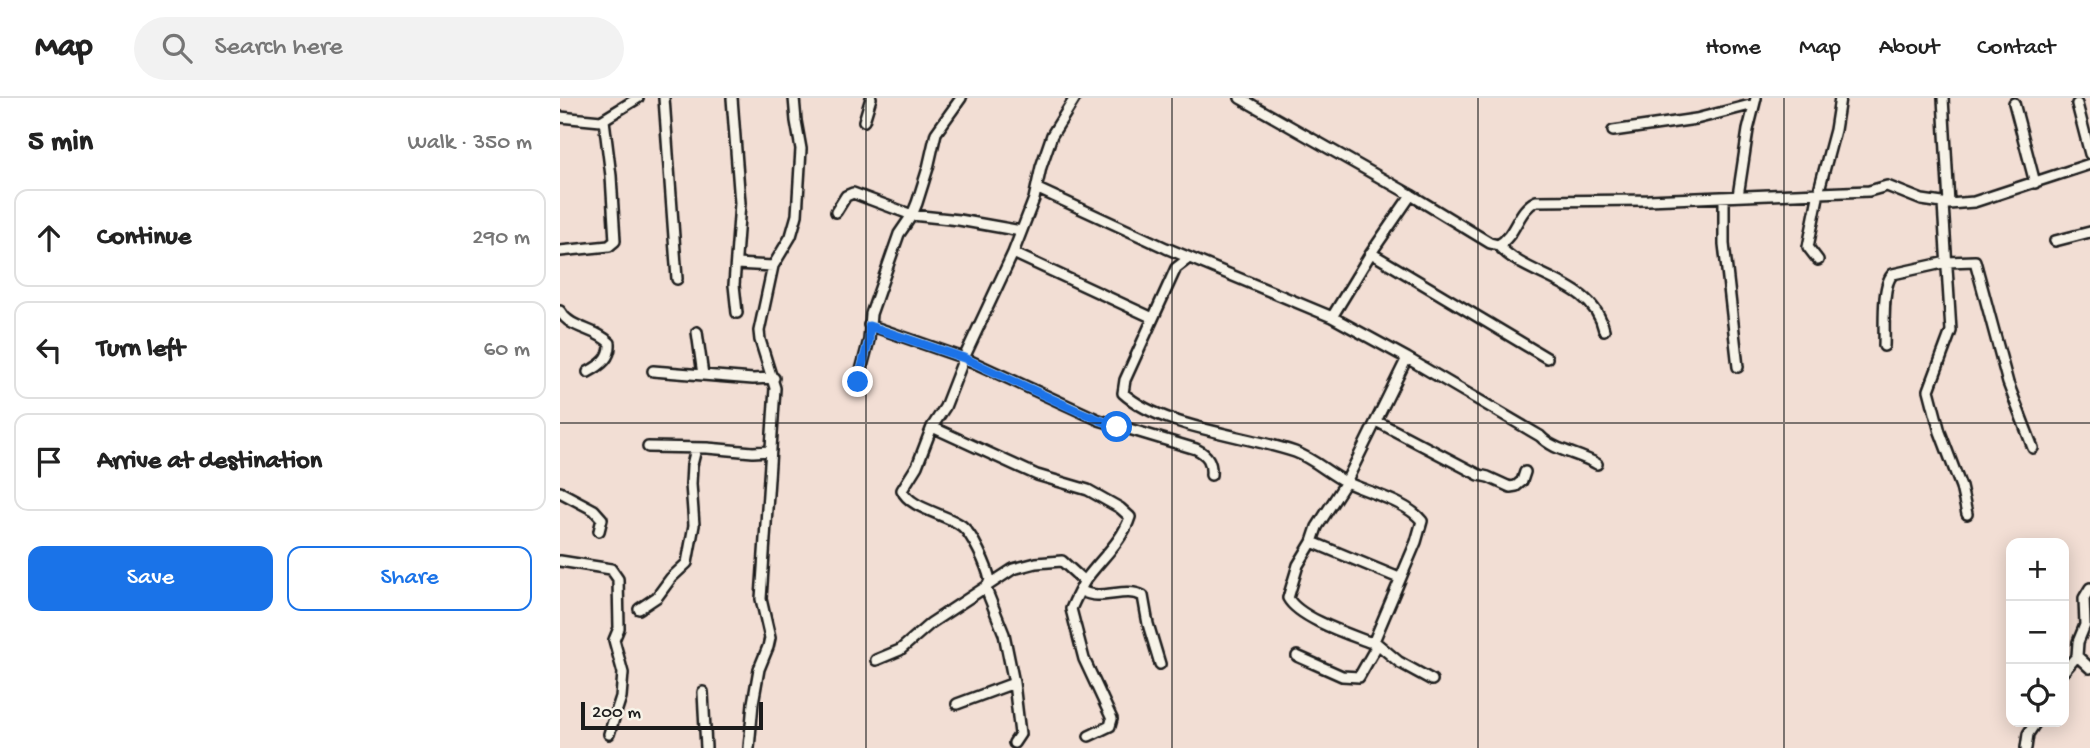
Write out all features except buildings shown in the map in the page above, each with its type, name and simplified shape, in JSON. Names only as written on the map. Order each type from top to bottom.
[{"type":"street","points":[[560,117],[597,122],[638,98]]},
{"type":"street","points":[[664,98],[677,279]]},
{"type":"street","points":[[732,98],[740,203],[734,297],[737,313]]},
{"type":"street","points":[[749,748],[759,669],[770,642],[761,599],[775,401],[774,378],[759,331],[774,266],[791,236],[797,215],[801,149],[794,98]]},
{"type":"street","points":[[864,121],[871,98]]},
{"type":"street","points":[[858,382],[869,340],[871,314],[899,234],[912,215],[928,168],[936,133],[961,98]]},
{"type":"street","points":[[1014,743],[1020,734],[1014,683],[1004,634],[986,589],[989,576],[985,563],[964,527],[910,500],[902,493],[917,466],[932,427],[945,407],[964,358],[1013,253],[1038,188],[1041,167],[1052,135],[1075,98]]},
{"type":"street","points":[[1240,98],[1490,243],[1498,245],[1510,256],[1568,288],[1590,303],[1599,314],[1604,330]]},
{"type":"street","points":[[1818,260],[1808,247],[1840,98]]},
{"type":"street","points":[[1943,98],[1947,143],[1947,261],[1951,331],[1929,390],[1940,432],[1961,487],[1967,514]]},
{"type":"street","points":[[1613,131],[1696,119],[1755,101],[1738,196]]},
{"type":"street","points":[[2014,103],[2035,183]]},
{"type":"street","points":[[2077,104],[2090,154]]},
{"type":"street","points":[[560,251],[609,246],[615,241],[604,120]]},
{"type":"street","points":[[1498,245],[1506,241],[1524,210],[1536,201],[1724,197],[1819,189],[1869,191],[1887,186],[1922,200],[1946,204],[1974,202],[2090,164]]},
{"type":"street","points":[[1038,188],[1189,258],[1205,262],[1251,285],[1332,317],[1539,436],[1551,447],[1579,453],[1597,464]]},
{"type":"street","points":[[836,212],[849,193],[912,215],[1021,231]]},
{"type":"street","points":[[1332,317],[1411,195]]},
{"type":"street","points":[[1724,197],[1724,244],[1738,367]]},
{"type":"street","points":[[2055,241],[2090,232]]},
{"type":"street","points":[[1013,253],[1153,318]]},
{"type":"street","points":[[1371,253],[1547,358]]},
{"type":"street","points":[[1189,258],[1176,268],[1123,386],[1123,393],[1131,400],[1186,424],[1299,453],[1346,482],[1412,512],[1422,521],[1416,542],[1374,641],[1375,649],[1359,677],[1342,676],[1297,656]]},
{"type":"street","points":[[1884,346],[1886,293],[1889,278],[1893,274],[1947,261],[1975,261],[2008,383],[2033,448]]},
{"type":"street","points":[[736,264],[774,266]]},
{"type":"street","points":[[560,310],[566,320],[601,334],[610,343],[611,352],[603,364],[588,372]]},
{"type":"street","points":[[869,326],[964,358],[1099,420],[1196,449],[1209,459],[1212,475]]},
{"type":"street","points":[[697,332],[703,375]]},
{"type":"street","points":[[1407,358],[1346,482],[1325,511],[1312,542],[1298,565],[1288,598],[1292,604],[1331,627],[1369,642],[1374,641],[1399,662],[1432,680]]},
{"type":"street","points":[[653,371],[753,379],[774,378]]},
{"type":"street","points":[[1376,421],[1498,483],[1516,486],[1522,481],[1525,472]]},
{"type":"street","points":[[932,427],[1037,475],[1088,490],[1130,517],[1098,566],[1084,581],[1082,591],[1071,609],[1084,659],[1112,719],[1110,726],[1089,736]]},
{"type":"street","points":[[648,447],[771,451]]},
{"type":"street","points":[[639,609],[657,597],[687,563],[694,524],[691,484],[696,449]]},
{"type":"street","points":[[560,492],[594,510],[602,519],[599,531]]},
{"type":"street","points":[[1312,542],[1399,578]]},
{"type":"street","points":[[560,561],[611,569],[618,579],[619,628],[614,640],[623,673],[621,697],[609,734]]},
{"type":"street","points":[[876,660],[900,650],[931,623],[1013,569],[1062,562],[1084,581]]},
{"type":"street","points":[[2069,665],[2077,656],[2078,642],[2085,625],[2084,598],[2090,588]]},
{"type":"street","points":[[1082,591],[1096,595],[1140,593],[1160,664]]},
{"type":"street","points":[[2084,609],[2090,618]]},
{"type":"street","points":[[2077,656],[2090,668]]},
{"type":"street","points":[[957,704],[1014,683]]},
{"type":"street","points":[[704,692],[706,748]]},
{"type":"street","points":[[2026,748],[2028,734],[2033,727]]},
{"type":"route","points":[[858,382],[869,340],[869,326],[964,358],[1117,427]]}]
